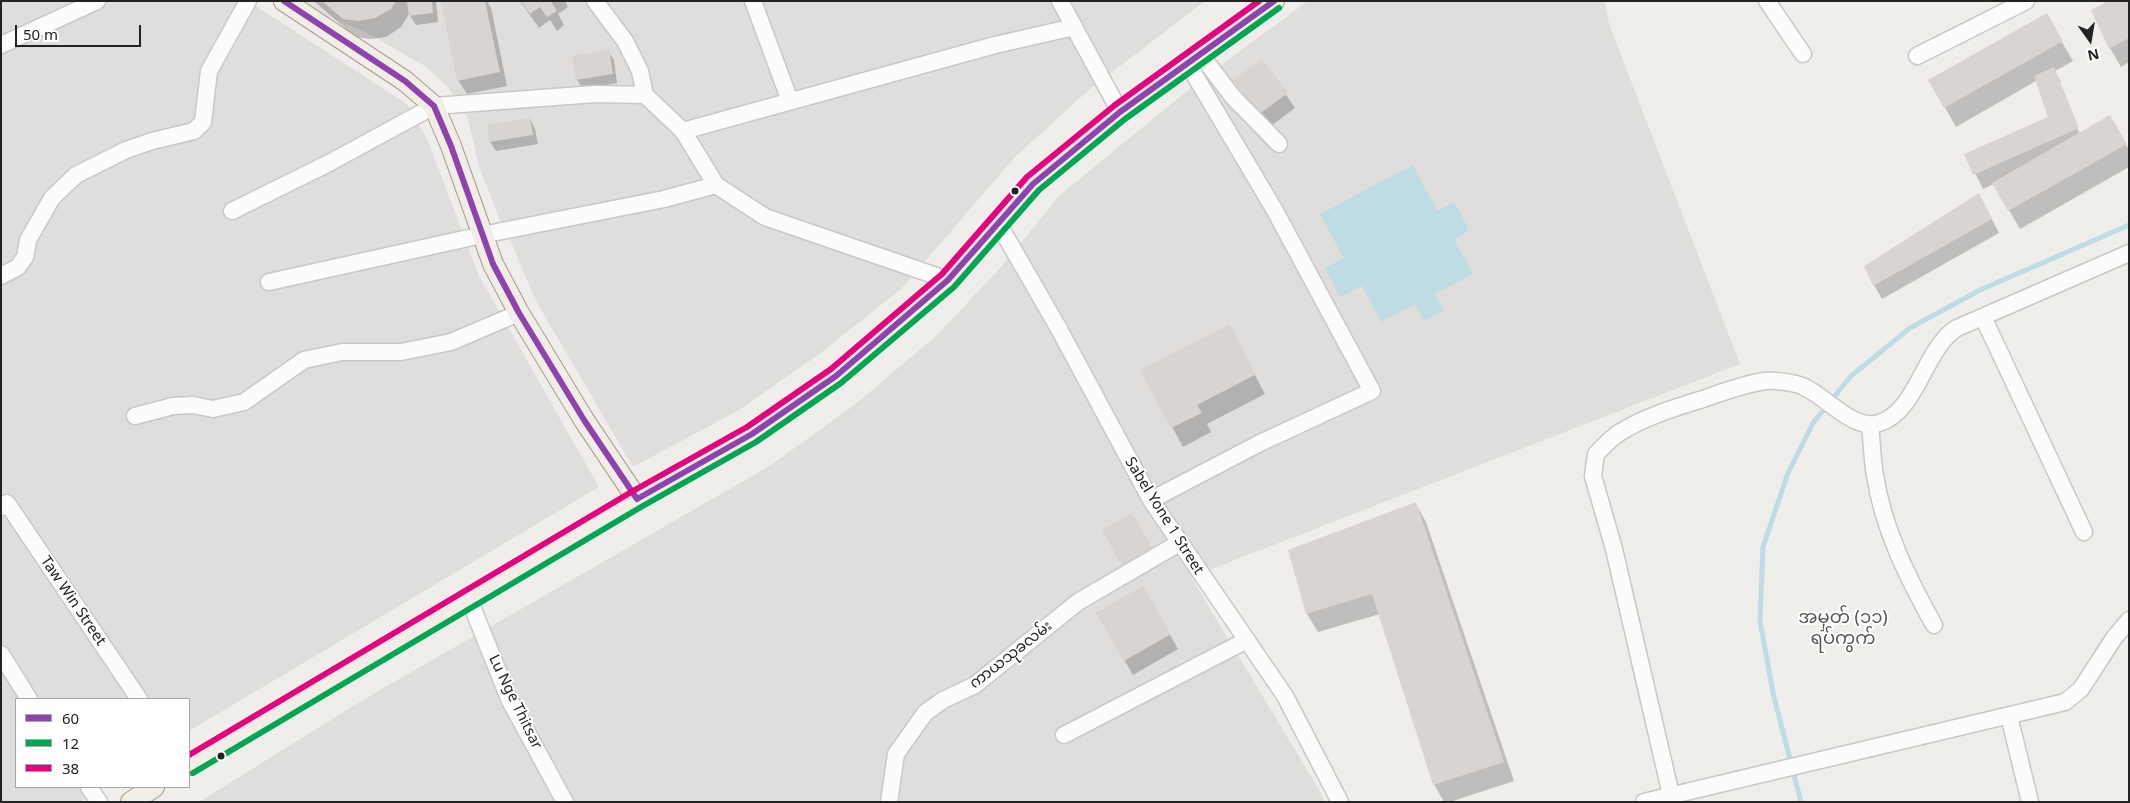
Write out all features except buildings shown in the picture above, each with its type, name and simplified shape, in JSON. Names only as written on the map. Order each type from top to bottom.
[{"type":"main road","points":[[284,1],[405,81],[434,106],[451,146],[493,264],[519,313],[584,420],[637,499]]},
{"type":"main road","points":[[190,764],[637,499],[752,434],[836,376],[948,280],[1033,184],[1120,112],[1268,3]]},
{"type":"main road","points":[[130,802],[152,788]]},
{"type":"street","points":[[1,45],[97,1]]},
{"type":"street","points":[[1,276],[18,267],[26,257],[28,240],[52,198],[76,176],[126,150],[152,141],[194,132],[203,122],[209,71],[248,1]]},
{"type":"street","points":[[595,1],[625,41],[640,71],[645,95],[683,131],[716,185],[766,217],[948,280]]},
{"type":"street","points":[[753,1],[790,102]]},
{"type":"street","points":[[1060,1],[1120,112]]},
{"type":"street","points":[[1767,1],[1803,54]]},
{"type":"street","points":[[1917,56],[2026,1]]},
{"type":"street","points":[[683,131],[994,44],[1074,27]]},
{"type":"street","points":[[1194,59],[1279,144]]},
{"type":"street","points":[[1150,500],[1260,443],[1372,392],[1194,59]]},
{"type":"street","points":[[232,211],[329,163],[434,106],[595,94],[645,95]]},
{"type":"street","points":[[269,282],[482,235],[664,199],[716,185]]},
{"type":"street","name":"Sabel Yone 1 Street","points":[[998,223],[1059,329],[1150,500],[1285,696],[1340,802]]},
{"type":"street","points":[[1671,795],[1614,549],[1593,476],[1596,454],[1617,434],[1653,416],[1732,389],[1766,381],[1797,384],[1847,416],[1870,425],[1880,423],[1892,417],[1911,394],[1946,334],[2129,253]]},
{"type":"street","points":[[135,416],[173,406],[193,405],[213,409],[244,402],[304,360],[342,352],[401,352],[451,342],[519,313]]},
{"type":"street","points":[[1983,317],[2084,532]]},
{"type":"street","points":[[1870,425],[1875,475],[1883,512],[1903,568],[1934,625]]},
{"type":"street","name":"Taw Win Street","points":[[4,505],[138,698]]},
{"type":"street","name":"ကာယသုခလမ်း","points":[[889,802],[896,754],[925,713],[943,700],[975,686],[1078,602],[1179,543]]},
{"type":"street","name":"Lu Nge Thitsar","points":[[469,599],[510,700],[565,802]]},
{"type":"street","points":[[1644,802],[2065,702],[2081,690],[2114,638],[2129,620]]},
{"type":"street","points":[[1064,735],[1247,640]]},
{"type":"street","points":[[1,654],[28,698]]},
{"type":"street","points":[[2009,716],[2030,802]]},
{"type":"street","points":[[90,788],[99,802]]},
{"type":"shaded area","points":[[1,1],[248,1],[407,104],[428,141],[479,276],[599,487],[190,730],[190,698],[15,698],[15,788],[101,788],[80,802],[1,802]]},
{"type":"shaded area","points":[[300,1],[1205,1],[1090,89],[1016,156],[901,289],[818,355],[739,410],[633,467],[536,301],[480,169],[468,119],[447,86],[423,65],[364,31],[316,13]]},
{"type":"shaded area","points":[[609,1],[1040,1],[1043,7],[993,38],[688,114]]},
{"type":"shaded area","points":[[1308,1],[1605,1],[1609,24],[1740,364],[1191,577],[1325,802],[199,802],[368,697],[768,467],[853,406],[935,337],[1002,266],[1060,195],[1199,81]]},
{"type":"shaded area","points":[[643,105],[672,124],[701,181],[501,223],[480,169],[468,119],[483,113]]},
{"type":"water","points":[[1413,165],[1437,211],[1454,202],[1469,230],[1454,239],[1473,274],[1435,294],[1443,311],[1424,321],[1415,304],[1381,322],[1362,286],[1340,297],[1325,268],[1344,258],[1320,214]]},
{"type":"waterway","points":[[1801,802],[1773,693],[1760,621],[1763,547],[1788,473],[1813,423],[1851,376],[1910,328],[1980,290],[2129,225]]},
{"type":"transit line","name":"60","points":[[284,1],[405,81],[434,106],[451,146],[493,264],[519,313],[584,420],[637,499]]},
{"type":"transit line","name":"38","points":[[190,754],[633,491],[747,427],[831,369],[942,274],[1027,177],[1115,105],[1259,1]]},
{"type":"transit line","name":"60","points":[[637,499],[752,434],[836,376],[948,280],[1033,184],[1120,112],[1274,1]]},
{"type":"transit line","name":"12","points":[[193,773],[641,507],[756,442],[841,383],[954,287],[1039,190],[1125,119],[1279,8]]},
{"type":"district","name":"အမှတ် (၁၁) ရပ်ကွက်","points":[[1843,628]]}]
